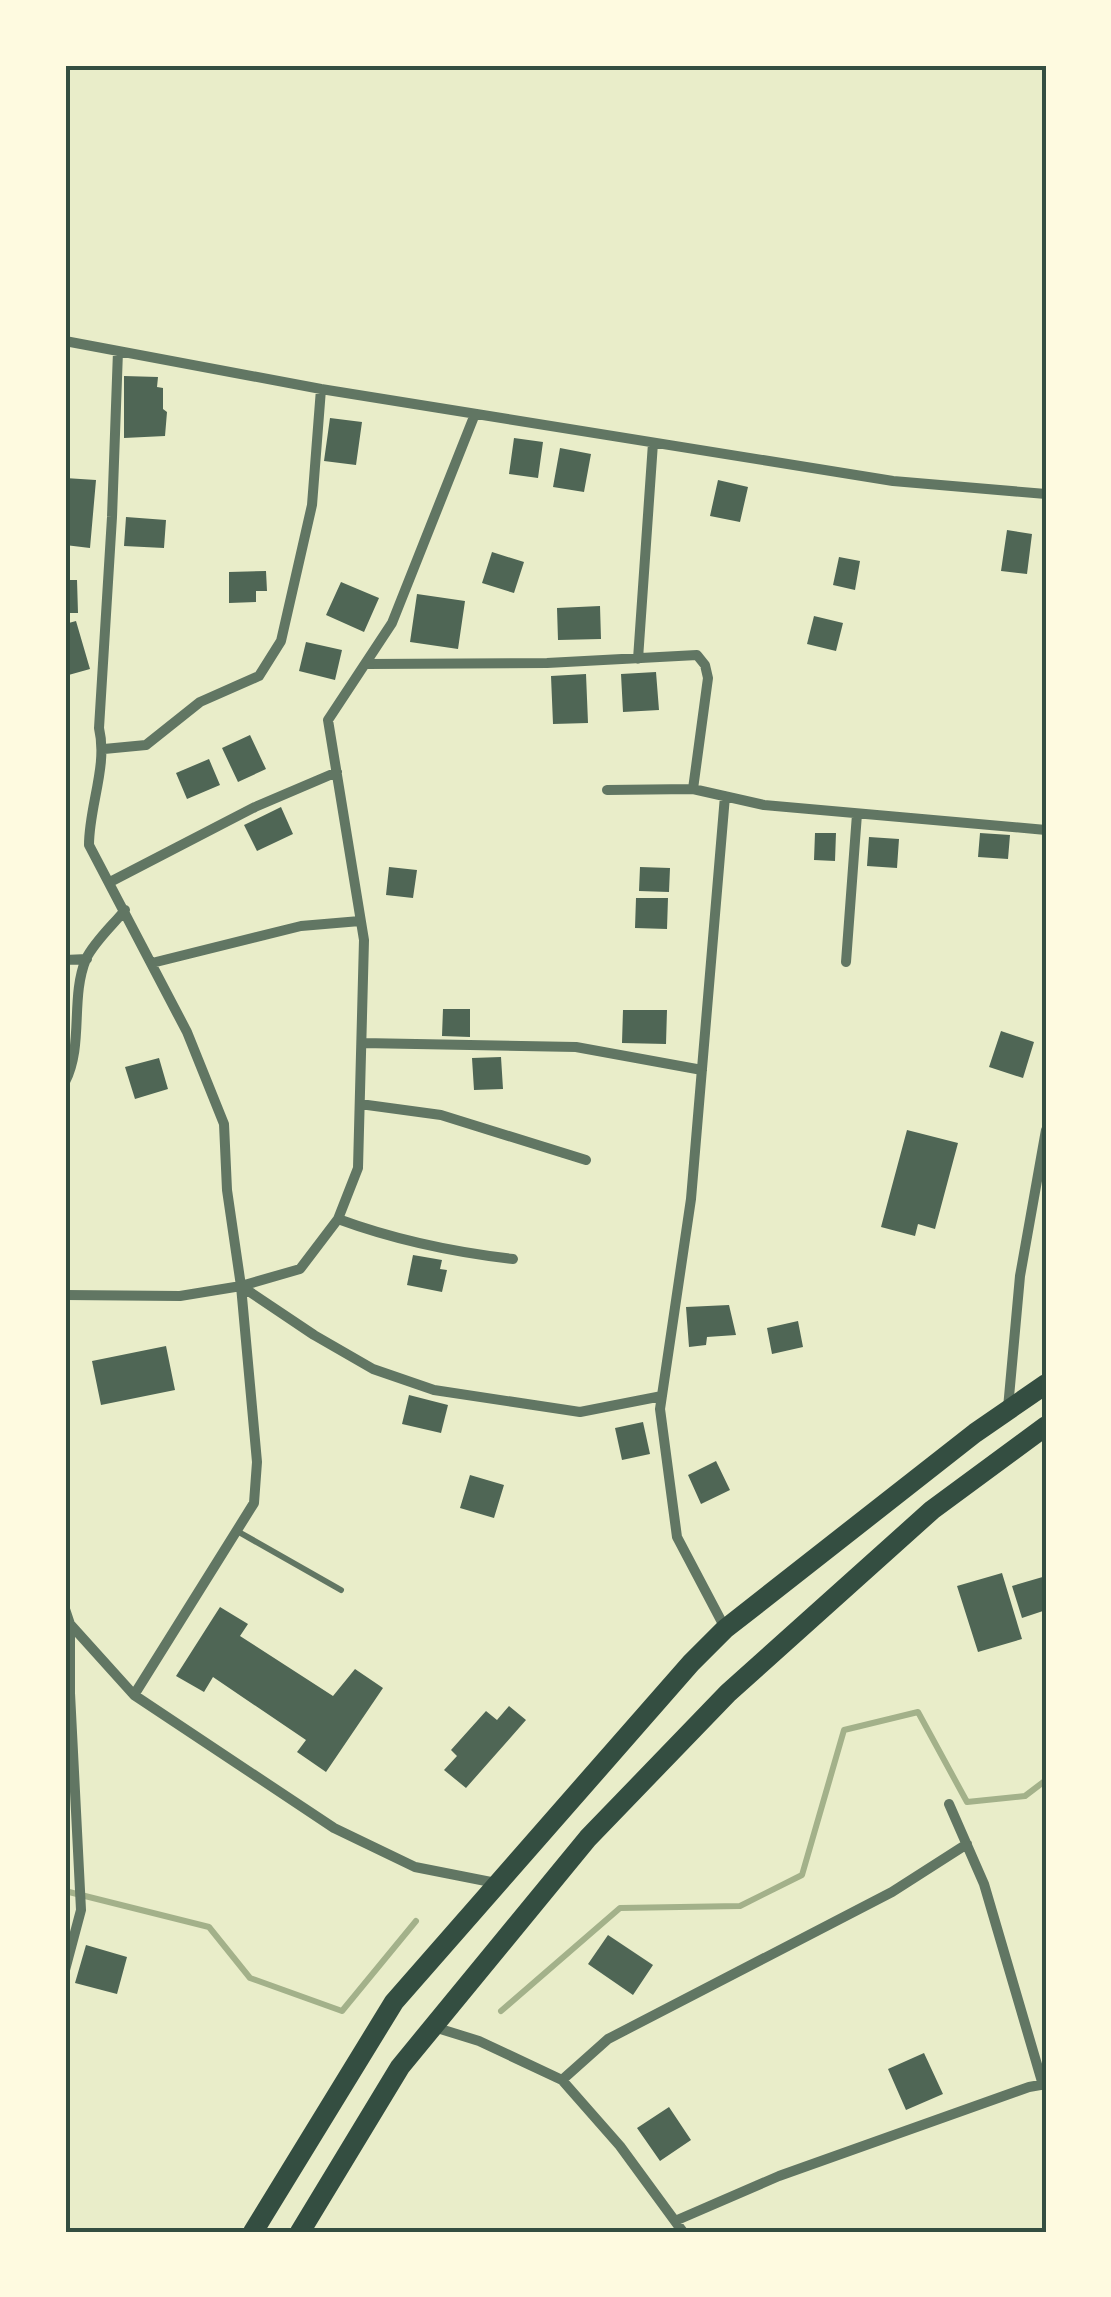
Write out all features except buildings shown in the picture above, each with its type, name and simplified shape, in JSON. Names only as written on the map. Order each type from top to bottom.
[{"type":"highway","points":[[253,2232],[394,2002],[691,1663],[725,1629],[1008,1409],[1046,1384]]},
{"type":"highway","points":[[300,2232],[400,2067],[588,1838],[728,1693],[932,1510],[1046,1426]]},
{"type":"street","points":[[65,341],[321,389],[892,481],[1046,494]]},
{"type":"street","points":[[118,351],[99,728],[104,749],[89,824],[89,846],[187,1032],[224,1124],[227,1190],[241,1286],[257,1462],[254,1503],[134,1694]]},
{"type":"street","points":[[104,749],[146,745],[200,702],[259,676],[281,640],[312,505],[321,389]]},
{"type":"street","points":[[65,1295],[180,1296],[241,1286],[300,1269],[338,1219],[358,1168],[364,940],[328,720],[392,623],[475,414]]},
{"type":"street","points":[[638,658],[653,443]]},
{"type":"street","points":[[368,664],[546,663],[696,656],[706,665],[708,678],[692,789]]},
{"type":"street","points":[[110,882],[255,807],[337,772]]},
{"type":"street","points":[[607,790],[692,789],[764,806],[1046,830]]},
{"type":"street","points":[[725,796],[691,1198],[660,1409],[677,1537],[725,1629]]},
{"type":"street","points":[[846,962],[857,814]]},
{"type":"street","points":[[65,1082],[73,1067],[86,959],[125,910]]},
{"type":"street","points":[[152,963],[301,926],[360,921]]},
{"type":"street","points":[[65,960],[86,959]]},
{"type":"street","points":[[362,1043],[576,1047],[702,1070]]},
{"type":"street","points":[[360,1104],[442,1116],[586,1160]]},
{"type":"street","points":[[1008,1409],[1020,1276],[1046,1130]]},
{"type":"street","points":[[338,1219],[372,1232],[452,1252],[513,1259]]},
{"type":"street","points":[[241,1286],[374,1369],[434,1390],[580,1412],[662,1396]]},
{"type":"street","points":[[65,1609],[70,1624],[68,1714],[82,1910],[65,1970]]},
{"type":"street","points":[[70,1624],[134,1694],[334,1828],[415,1866],[497,1884]]},
{"type":"street","points":[[675,2222],[779,2176],[1045,2084],[996,1922],[949,1804]]},
{"type":"street","points":[[562,2080],[608,2039],[892,1892],[967,1844]]},
{"type":"street","points":[[433,2027],[479,2041],[562,2080],[620,2146],[683,2232]]},
{"type":"lane","points":[[237,1532],[341,1590]]},
{"type":"waterway","points":[[501,2011],[620,1908],[740,1906],[802,1875],[844,1730],[918,1712],[967,1802],[1025,1796],[1046,1780]]},
{"type":"waterway","points":[[65,1891],[209,1927],[250,1978],[342,2011],[416,1921]]}]
